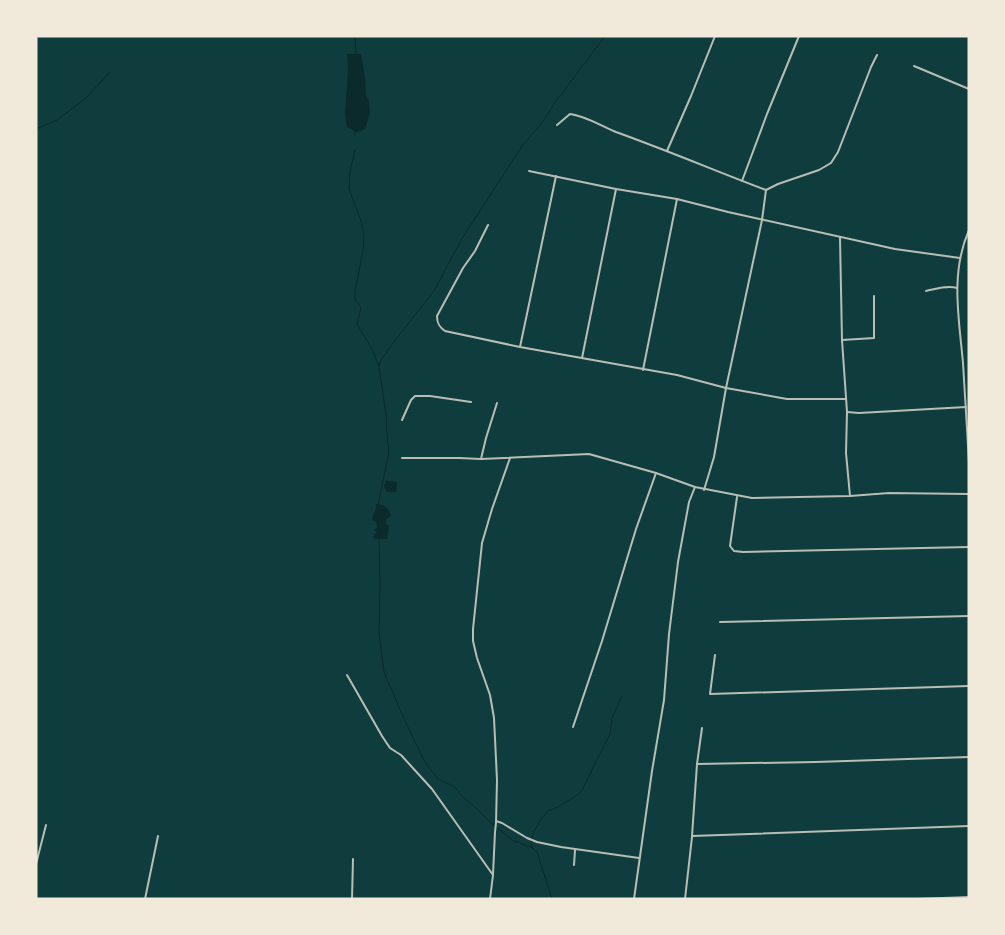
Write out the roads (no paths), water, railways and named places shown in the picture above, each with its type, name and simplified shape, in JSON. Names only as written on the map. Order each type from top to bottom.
[{"type":"street","points":[[667,151],[692,96],[715,36]]},
{"type":"street","points":[[742,181],[799,36]]},
{"type":"street","points":[[557,125],[570,114],[578,115],[601,126],[766,190],[819,170],[831,163],[838,152],[877,55]]},
{"type":"street","points":[[914,66],[969,89]]},
{"type":"street","points":[[529,171],[616,189],[677,199],[840,238],[895,249],[960,258]]},
{"type":"street","points":[[520,347],[556,176]]},
{"type":"street","points":[[582,358],[616,189]]},
{"type":"street","points":[[704,490],[714,456],[726,388],[762,220],[766,190]]},
{"type":"street","points":[[643,370],[677,199]]},
{"type":"street","points":[[488,225],[437,316],[437,322],[445,331],[520,347],[687,377],[726,388],[787,399],[846,399]]},
{"type":"street","points":[[969,230],[957,274],[969,462]]},
{"type":"street","points":[[840,238],[842,340],[847,412],[846,452],[850,496]]},
{"type":"street","points":[[926,291],[954,286],[957,288]]},
{"type":"street","points":[[842,340],[874,338],[874,296]]},
{"type":"street","points":[[402,420],[411,400],[415,396],[430,396],[471,402]]},
{"type":"street","points":[[481,459],[497,403]]},
{"type":"street","points":[[847,412],[859,413],[966,407]]},
{"type":"street","points":[[402,458],[481,459],[589,454],[656,473],[704,490],[752,498],[850,496],[889,493],[969,494]]},
{"type":"street","points":[[490,899],[493,875],[497,780],[494,718],[490,694],[477,658],[473,641],[473,630],[482,543],[510,458]]},
{"type":"street","points":[[573,728],[636,529],[656,473]]},
{"type":"street","points":[[634,899],[664,700],[669,634],[678,562],[689,502],[695,487]]},
{"type":"street","points":[[737,496],[730,546],[734,550],[743,552],[969,547]]},
{"type":"street","points":[[720,622],[969,616]]},
{"type":"street","points":[[714,655],[710,694],[969,686]]},
{"type":"street","points":[[347,675],[390,748],[401,755],[432,789],[493,875]]},
{"type":"street","points":[[685,899],[702,728]]},
{"type":"street","points":[[697,764],[969,757]]},
{"type":"street","points":[[496,822],[502,823],[536,842],[575,850],[640,858]]},
{"type":"street","points":[[36,864],[46,825]]},
{"type":"street","points":[[692,836],[969,826]]},
{"type":"street","points":[[145,899],[158,836]]},
{"type":"street","points":[[574,865],[575,850]]},
{"type":"street","points":[[352,859],[352,899]]},
{"type":"street","points":[[916,899],[969,897]]},
{"type":"water","points":[[347,54],[361,54],[366,95],[369,101],[370,113],[365,129],[357,132],[347,127],[345,114],[348,71]]},
{"type":"water","points":[[386,480],[397,482],[396,492],[387,492],[384,486]]},
{"type":"water","points":[[376,504],[386,507],[391,516],[386,519],[386,524],[389,526],[387,539],[372,537],[377,532],[374,530],[377,527],[376,522],[372,520]]},
{"type":"waterway","points":[[355,36],[356,55]]},
{"type":"waterway","points":[[379,367],[381,360],[396,339],[434,291],[461,240],[522,146],[542,123],[605,36]]},
{"type":"waterway","points":[[36,129],[57,120],[86,98],[110,72]]},
{"type":"waterway","points":[[355,129],[355,136]]},
{"type":"waterway","points":[[355,150],[350,171],[349,189],[361,221],[364,236],[355,291],[355,299],[361,308],[357,324],[372,349],[379,367],[389,452],[378,505]]},
{"type":"waterway","points":[[379,539],[379,633],[384,672],[404,719],[427,765],[438,779],[455,787],[491,823],[514,841],[531,847],[537,852],[552,899]]},
{"type":"waterway","points":[[533,848],[531,845],[533,833],[542,818],[548,811],[579,794],[583,788],[610,734],[612,718],[622,696]]}]
